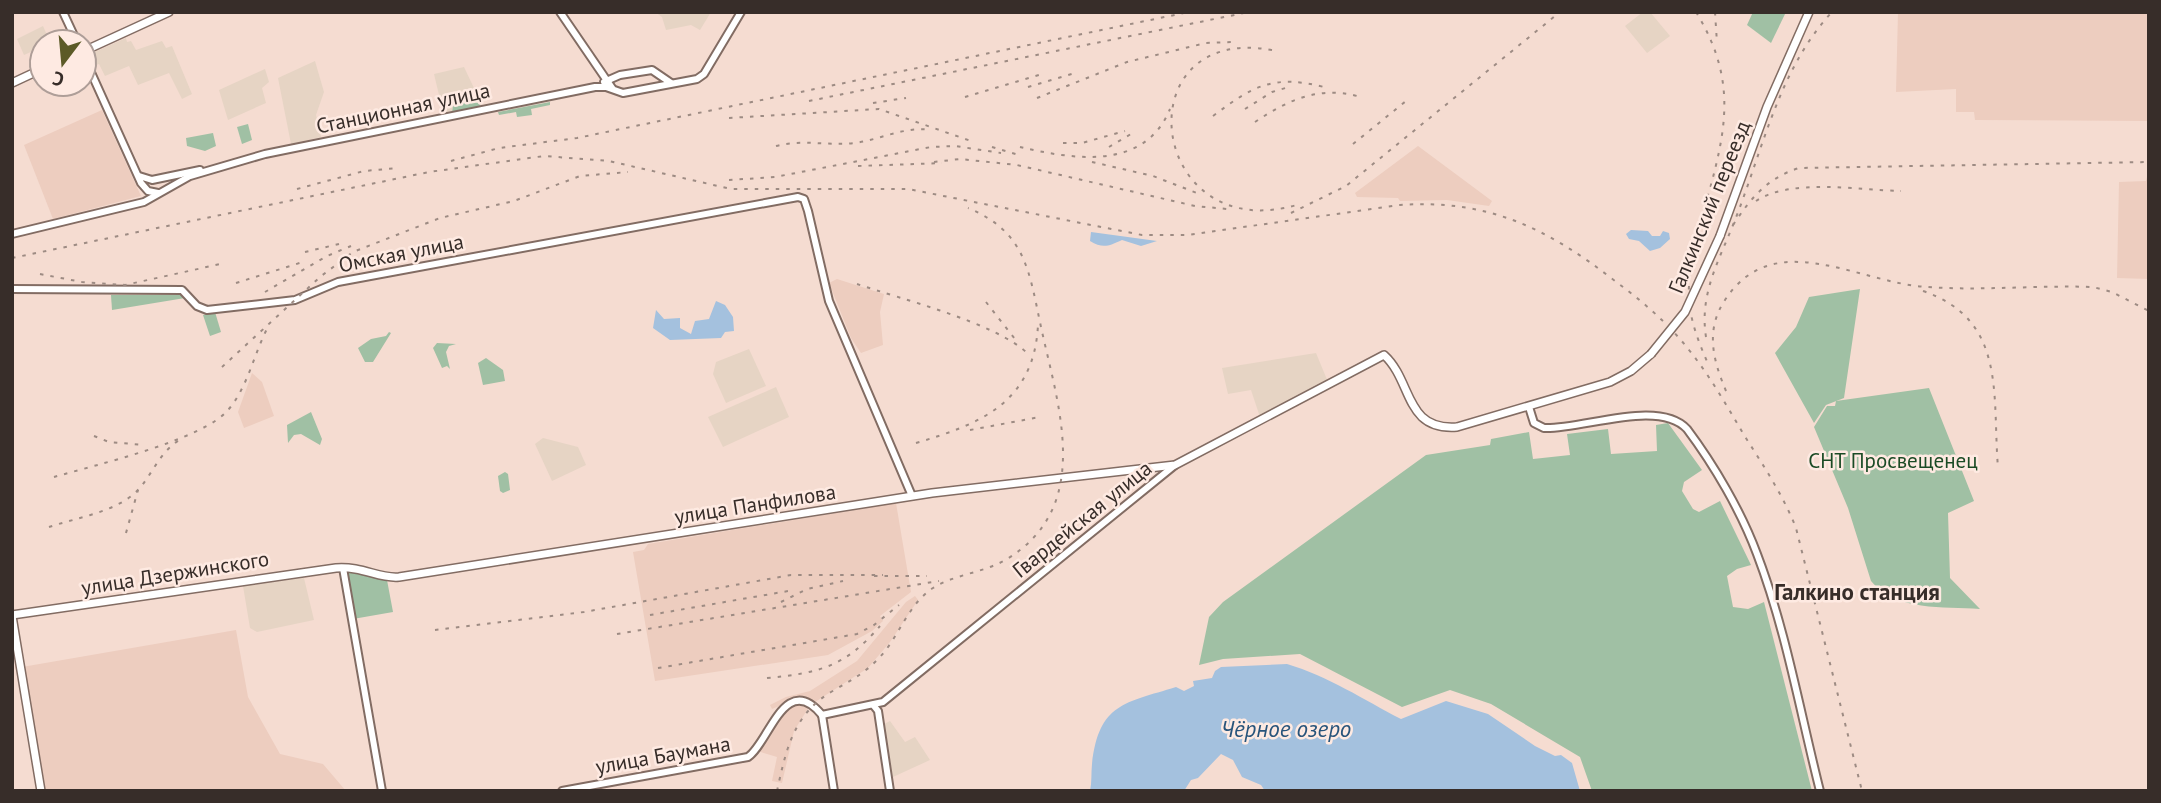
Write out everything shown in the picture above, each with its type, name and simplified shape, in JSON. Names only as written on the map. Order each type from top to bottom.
[{"type":"main road","points":[[63,12],[70,28]]},
{"type":"main road","points":[[98,45],[169,12]]},
{"type":"main road","points":[[560,12],[606,81],[619,93]]},
{"type":"main road","points":[[619,93],[693,81],[704,74],[741,12]]},
{"type":"main road","name":"Галкинский переезд","points":[[1418,413],[1429,423],[1452,428],[1616,379],[1651,354],[1690,303],[1720,236],[1767,107],[1803,24],[1811,12]]},
{"type":"main road","points":[[598,70],[620,75]]},
{"type":"main road","points":[[595,87],[600,81],[598,70]]},
{"type":"main road","points":[[648,71],[666,82],[677,84]]},
{"type":"main road","points":[[648,71],[657,82],[653,88]]},
{"type":"main road","name":"Станционная улица","points":[[595,87],[620,75],[648,71]]},
{"type":"main road","points":[[619,93],[615,80],[620,75]]},
{"type":"main road","points":[[12,83],[28,76]]},
{"type":"main road","name":"Станционная улица","points":[[12,234],[135,204],[190,176],[265,154],[595,87],[606,87],[619,93]]},
{"type":"main road","points":[[98,88],[146,189],[160,193]]},
{"type":"main road","name":"Станционная улица","points":[[138,175],[152,180],[218,167]]},
{"type":"main road","points":[[165,178],[169,181],[167,188]]},
{"type":"main road","points":[[135,204],[152,180]]},
{"type":"main road","name":"Омская улица","points":[[12,289],[182,290],[197,306],[207,310],[271,303],[300,299],[338,282],[802,198],[808,211],[825,290],[912,496]]},
{"type":"main road","name":"Гвардейская улица","points":[[822,715],[883,702],[1175,465],[1374,358],[1384,355],[1388,358],[1418,413]]},
{"type":"main road","points":[[1528,407],[1532,420],[1544,428],[1655,416],[1679,421],[1690,432],[1757,553],[1775,610],[1819,791]]},
{"type":"main road","name":"улица Панфилова","points":[[343,568],[360,568],[389,578],[399,577],[912,496],[1175,465]]},
{"type":"main road","points":[[343,568],[382,791]]},
{"type":"main road","name":"улица Дзержинского","points":[[12,615],[343,568]]},
{"type":"main road","points":[[12,615],[41,791]]},
{"type":"main road","points":[[880,723],[883,702]]},
{"type":"main road","name":"улица Баумана","points":[[562,791],[748,757],[758,748],[779,711],[793,703],[809,704],[822,715]]},
{"type":"main road","points":[[874,706],[880,723],[890,791]]},
{"type":"main road","points":[[822,715],[834,791]]},
{"type":"shaded area","points":[[655,12],[711,12],[700,30],[691,25],[666,30],[662,17]]},
{"type":"shaded area","points":[[1643,12],[1650,12],[1670,36],[1647,53],[1625,26]]},
{"type":"shaded area","points":[[1898,12],[2149,12],[2149,121],[1975,120],[1974,112],[1956,112],[1956,89],[1896,92]]},
{"type":"shaded area","points":[[28,34],[28,53],[24,55],[17,39]]},
{"type":"shaded area","points":[[126,38],[136,50],[162,41],[166,48],[172,46],[192,94],[182,99],[169,73],[138,85],[129,66],[105,76],[98,64],[98,51]]},
{"type":"shaded area","points":[[315,61],[324,92],[316,115],[321,137],[291,144],[278,78]]},
{"type":"shaded area","points":[[464,67],[483,107],[444,116],[434,74]]},
{"type":"shaded area","points":[[265,69],[269,82],[262,88],[266,103],[228,120],[219,90]]},
{"type":"shaded area","points":[[102,110],[141,196],[53,219],[24,145]]},
{"type":"shaded area","points":[[1418,146],[1492,201],[1489,206],[1447,200],[1400,201],[1398,198],[1357,197],[1355,193]]},
{"type":"shaded area","points":[[2149,168],[2149,279],[2117,278],[2119,182],[2146,181]]},
{"type":"shaded area","points":[[837,279],[884,294],[880,312],[883,345],[861,353],[851,338],[829,283]]},
{"type":"shaded area","points":[[749,349],[766,386],[726,403],[713,374],[716,362]]},
{"type":"shaded area","points":[[1316,353],[1328,382],[1260,417],[1251,390],[1228,394],[1222,368]]},
{"type":"shaded area","points":[[252,373],[262,382],[274,416],[244,428],[238,412]]},
{"type":"shaded area","points":[[776,387],[789,417],[723,447],[708,417]]},
{"type":"shaded area","points":[[543,438],[578,447],[586,465],[552,481],[535,444]]},
{"type":"shaded area","points":[[896,503],[911,592],[880,616],[883,621],[872,631],[828,655],[655,681],[633,552],[644,550],[648,544]]},
{"type":"shaded area","points":[[304,578],[314,620],[257,632],[250,628],[243,586]]},
{"type":"shaded area","points":[[915,596],[918,600],[890,642],[868,668],[811,704],[806,698],[772,709],[770,705],[786,697],[810,691],[857,661],[906,602]]},
{"type":"shaded area","points":[[236,630],[248,697],[280,754],[323,764],[346,791],[43,791],[22,667]]},
{"type":"shaded area","points":[[798,703],[809,707],[794,731],[782,783],[772,781],[777,757],[757,751],[786,708]]},
{"type":"shaded area","points":[[890,721],[905,742],[915,737],[930,760],[893,777],[884,724]]},
{"type":"green space","points":[[1753,12],[1786,12],[1771,43],[1747,25]]},
{"type":"green space","points":[[467,97],[469,103],[478,101],[481,107],[452,113],[454,100]]},
{"type":"green space","points":[[550,102],[550,105],[531,109],[532,115],[517,117],[516,112],[499,115],[498,112]]},
{"type":"green space","points":[[248,124],[252,140],[242,144],[237,127]]},
{"type":"green space","points":[[213,133],[216,146],[205,151],[187,146],[186,138]]},
{"type":"green space","points":[[1860,289],[1844,398],[1826,405],[1814,423],[1775,353],[1796,327],[1809,297]]},
{"type":"green space","points":[[111,295],[183,295],[185,298],[112,310]]},
{"type":"green space","points":[[215,312],[221,332],[210,336],[203,315]]},
{"type":"green space","points":[[391,333],[373,362],[365,362],[358,348],[371,339],[386,336]]},
{"type":"green space","points":[[437,343],[456,344],[449,346],[446,352],[450,369],[447,366],[442,368],[433,348]]},
{"type":"green space","points":[[486,358],[503,370],[505,381],[483,385],[478,363]]},
{"type":"green space","name":"СНТ Просвещенец","points":[[1929,388],[1974,501],[1948,513],[1950,578],[1980,609],[1907,603],[1882,591],[1871,581],[1848,508],[1814,427],[1827,406],[1835,406],[1836,401]]},
{"type":"green space","points":[[311,412],[322,439],[320,445],[301,434],[294,435],[288,443],[287,425]]},
{"type":"green space","points":[[1668,423],[1702,470],[1684,482],[1682,491],[1693,509],[1699,512],[1720,501],[1751,565],[1737,569],[1727,576],[1733,607],[1748,609],[1764,602],[1812,791],[1592,791],[1580,757],[1491,704],[1450,690],[1402,707],[1300,654],[1223,659],[1199,665],[1209,617],[1223,602],[1426,455],[1490,445],[1491,439],[1529,432],[1533,459],[1570,455],[1567,434],[1608,429],[1611,454],[1657,451],[1656,425]]},
{"type":"green space","points":[[505,472],[508,474],[510,490],[503,493],[500,491],[498,476]]},
{"type":"green space","points":[[359,571],[387,580],[393,612],[353,619],[347,572]]},
{"type":"water","points":[[1631,230],[1648,231],[1652,236],[1660,236],[1663,231],[1669,233],[1670,239],[1660,248],[1650,251],[1639,241],[1629,239],[1626,234]]},
{"type":"water","points":[[1091,232],[1157,241],[1141,246],[1122,240],[1102,246],[1090,241]]},
{"type":"water","points":[[716,301],[725,305],[733,317],[734,331],[725,332],[721,338],[670,340],[653,328],[656,310],[664,319],[680,318],[680,328],[691,334],[695,321],[709,319]]},
{"type":"water","name":"Чёрное озеро","points":[[1287,664],[1331,682],[1401,719],[1446,701],[1488,714],[1535,746],[1555,756],[1561,755],[1572,763],[1580,791],[1265,791],[1261,785],[1242,777],[1233,760],[1221,754],[1198,778],[1191,780],[1184,791],[1090,791],[1092,764],[1101,728],[1108,717],[1118,709],[1142,697],[1176,687],[1184,691],[1194,686],[1193,681],[1212,678],[1215,671],[1221,667]]},
{"type":"railway","points":[[451,161],[499,148],[577,138],[1189,12]]},
{"type":"railway","points":[[809,101],[1249,12]]},
{"type":"railway","points":[[1291,213],[1346,186],[1560,12]]},
{"type":"railway","points":[[1696,12],[1711,40],[1720,67],[1724,93],[1721,143],[1690,268],[1689,285],[1693,322],[1709,366]]},
{"type":"railway","points":[[1715,12],[1717,43]]},
{"type":"railway","points":[[1706,337],[1705,306],[1712,277],[1774,111],[1798,59],[1832,12]]},
{"type":"railway","points":[[1037,98],[1127,62],[1206,43],[1234,42]]},
{"type":"railway","points":[[1272,50],[1224,51],[1191,69],[1174,99],[1172,134],[1185,169],[1210,196],[1249,210],[1300,204]]},
{"type":"railway","points":[[1028,87],[1078,72]]},
{"type":"railway","points":[[965,97],[1039,75]]},
{"type":"railway","points":[[1213,116],[1240,97],[1264,85],[1291,82],[1324,87]]},
{"type":"railway","points":[[1245,109],[1272,92],[1289,87]]},
{"type":"railway","points":[[1255,122],[1279,107],[1304,97],[1329,93],[1357,96]]},
{"type":"railway","points":[[873,103],[906,98]]},
{"type":"railway","points":[[1353,144],[1406,101]]},
{"type":"railway","points":[[729,118],[879,109],[971,141]]},
{"type":"railway","points":[[1020,147],[1083,157],[1125,152],[1143,143],[1158,129],[1170,109]]},
{"type":"railway","points":[[776,146],[795,143],[854,143],[911,130],[931,130]]},
{"type":"railway","points":[[1063,143],[1082,143],[1125,131]]},
{"type":"railway","points":[[1109,147],[1136,131]]},
{"type":"railway","points":[[729,180],[775,177],[931,147],[955,146],[1001,153]]},
{"type":"railway","points":[[992,147],[1022,156]]},
{"type":"railway","points":[[12,258],[429,172],[544,156],[609,161],[731,189],[908,189],[1142,235],[1187,235],[1400,205],[1432,204],[1489,212],[1540,232],[1590,262],[1654,313],[1697,360],[1711,381],[1772,480],[1796,528],[1862,791]]},
{"type":"railway","points":[[934,162],[960,159],[1017,165],[1195,206],[1227,209]]},
{"type":"railway","points":[[1092,162],[1153,176],[1202,195]]},
{"type":"railway","points":[[1733,225],[1746,206],[1769,183],[1799,168],[2149,162]]},
{"type":"railway","points":[[858,166],[942,163]]},
{"type":"railway","points":[[297,189],[364,171],[398,168]]},
{"type":"railway","points":[[222,367],[320,277],[353,252],[440,218],[514,201],[580,176],[628,172]]},
{"type":"railway","points":[[1756,201],[1770,194],[1806,187],[1901,191]]},
{"type":"railway","points":[[777,791],[793,735],[808,711],[878,659],[924,595],[942,583],[1007,559],[1034,537],[1051,512],[1060,483],[1063,453],[1061,421],[1033,288],[1022,256],[1013,241],[1002,229],[968,208]]},
{"type":"railway","points":[[305,252],[339,244]]},
{"type":"railway","points":[[265,292],[327,256],[351,246]]},
{"type":"railway","points":[[236,283],[306,261]]},
{"type":"railway","points":[[1726,391],[1713,345],[1719,311],[1745,278],[1768,266],[1792,262],[1818,264],[1927,287],[2093,287],[2112,292],[2149,311]]},
{"type":"railway","points":[[40,274],[82,282],[125,285],[225,263]]},
{"type":"railway","points":[[857,284],[971,322],[1013,342],[1027,353]]},
{"type":"railway","points":[[1923,291],[1950,304],[1969,320],[1982,340],[1994,387],[1998,468]]},
{"type":"railway","points":[[986,302],[1015,339]]},
{"type":"railway","points":[[916,443],[982,418],[1015,392],[1026,374],[1034,352],[1038,325]]},
{"type":"railway","points":[[54,477],[173,441],[215,421],[228,410],[241,391],[268,327]]},
{"type":"railway","points":[[970,430],[1040,417]]},
{"type":"railway","points":[[94,436],[109,442],[145,445]]},
{"type":"railway","points":[[49,527],[95,514],[127,499],[142,486],[165,452],[178,441]]},
{"type":"railway","points":[[126,533],[138,490]]},
{"type":"railway","points":[[435,630],[584,612],[791,575],[883,575]]},
{"type":"railway","points":[[874,576],[927,576]]},
{"type":"railway","points":[[781,602],[807,589],[843,581]]},
{"type":"railway","points":[[617,634],[939,581]]},
{"type":"railway","points":[[650,615],[794,590]]},
{"type":"railway","points":[[658,668],[857,634],[874,625],[899,605]]},
{"type":"railway","points":[[767,678],[802,674],[830,666],[855,651],[880,626]]},
{"type":"district","name":"Галкино станция","points":[[1857,591]]}]
